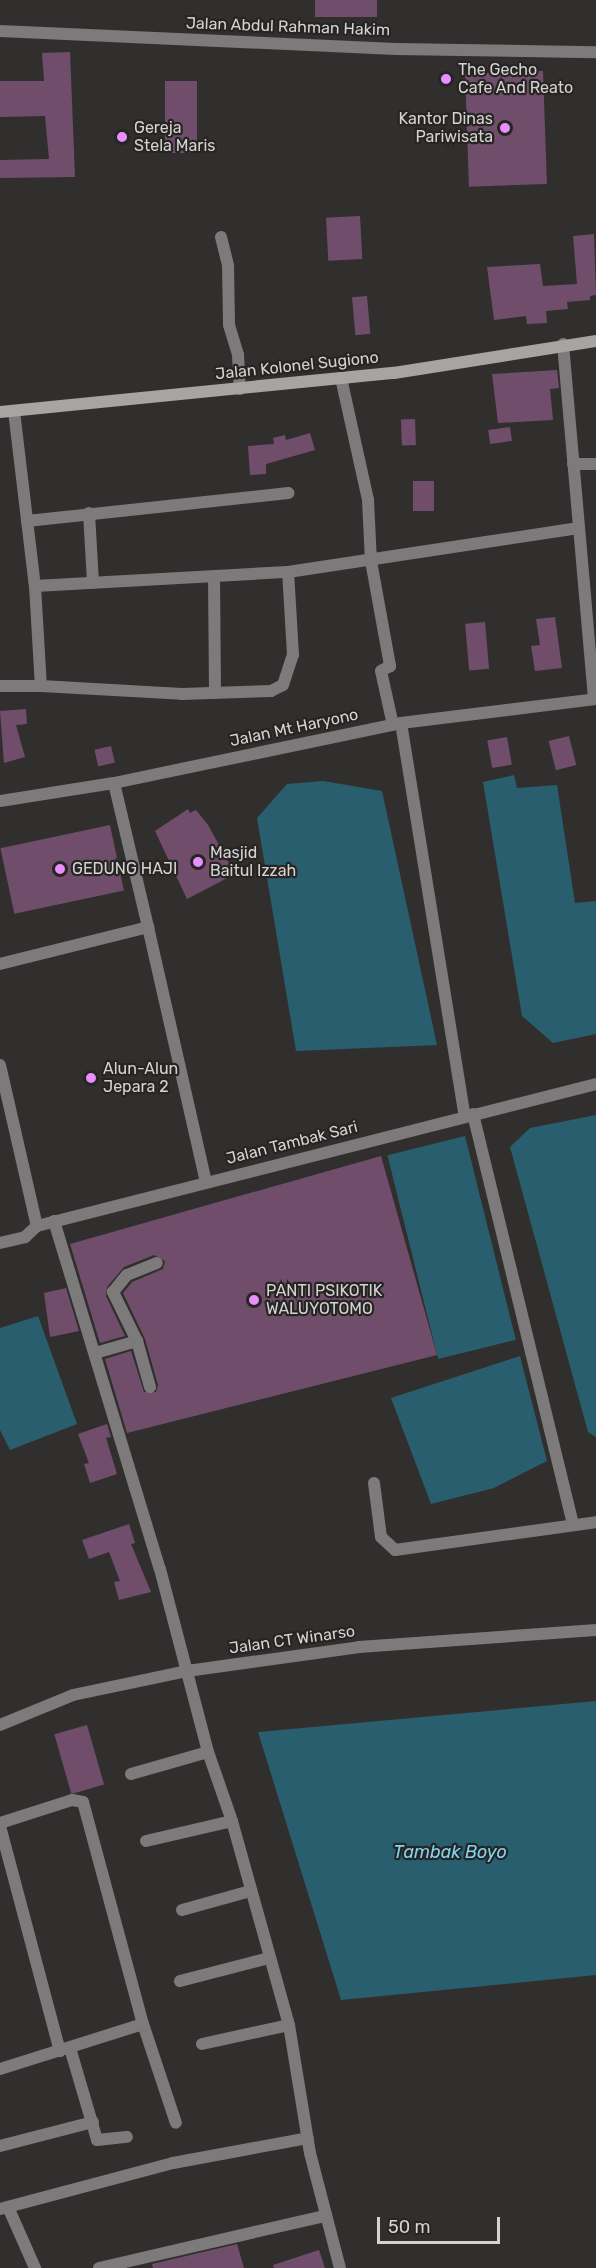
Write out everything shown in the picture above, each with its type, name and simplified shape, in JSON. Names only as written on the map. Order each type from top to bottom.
[{"type":"main road","name":"Jalan Kolonel Sugiono","points":[[0,412],[341,378],[596,341]]},
{"type":"street","name":"Jalan Abdul Rahman Hakim","points":[[0,31],[596,52]]},
{"type":"street","points":[[575,52],[596,42]]},
{"type":"street","points":[[221,237],[228,266],[229,325],[240,389]]},
{"type":"street","points":[[563,344],[595,698]]},
{"type":"street","points":[[341,378],[368,500],[371,561],[390,666],[381,672],[397,724],[469,1115],[573,1525]]},
{"type":"street","points":[[14,411],[35,586],[40,686]]},
{"type":"street","points":[[573,464],[596,464]]},
{"type":"street","points":[[27,522],[89,513],[289,493]]},
{"type":"street","points":[[89,513],[93,583]]},
{"type":"street","points":[[35,586],[288,572],[579,528]]},
{"type":"street","points":[[583,566],[596,564]]},
{"type":"street","points":[[0,686],[215,693],[271,691],[283,685],[293,655],[288,572]]},
{"type":"street","points":[[214,576],[215,693]]},
{"type":"street","name":"Jalan Mt Haryono","points":[[0,801],[114,783],[397,724],[595,698]]},
{"type":"street","points":[[114,783],[206,1182]]},
{"type":"street","points":[[0,964],[148,927]]},
{"type":"street","points":[[0,1065],[37,1226]]},
{"type":"street","name":"Jalan Tambak Sari","points":[[0,1243],[25,1237],[37,1226],[54,1221],[596,1084]]},
{"type":"street","points":[[54,1221],[95,1353],[187,1671],[208,1752],[232,1821],[289,2025],[324,2216],[340,2268]]},
{"type":"street","points":[[150,1387],[136,1341],[113,1292],[127,1275],[157,1263]]},
{"type":"street","points":[[95,1353],[136,1341]]},
{"type":"street","points":[[374,1483],[381,1537],[394,1550],[596,1522]]},
{"type":"street","name":"Jalan CT Winarso","points":[[0,1725],[73,1695],[187,1671],[359,1647],[596,1630]]},
{"type":"street","points":[[131,1774],[208,1752]]},
{"type":"street","points":[[127,2137],[98,2141],[65,2050],[0,1825],[72,1800],[83,1803],[143,2024],[176,2122]]},
{"type":"street","points":[[146,1841],[232,1821]]},
{"type":"street","points":[[182,1910],[250,1891]]},
{"type":"street","points":[[180,1981],[269,1958]]},
{"type":"street","points":[[0,2069],[143,2024]]},
{"type":"street","points":[[202,2044],[289,2025]]},
{"type":"street","points":[[0,2146],[93,2122]]},
{"type":"street","points":[[35,2268],[4,2208],[173,2163],[308,2138]]},
{"type":"street","points":[[99,2268],[324,2216]]},
{"type":"water","points":[[514,775],[517,788],[557,785],[575,903],[596,901],[596,1034],[553,1043],[522,1016],[483,782]]},
{"type":"water","points":[[323,781],[382,791],[437,1045],[296,1051],[257,818],[287,784]]},
{"type":"water","points":[[596,1115],[596,1437],[588,1432],[510,1147],[530,1128]]},
{"type":"water","points":[[465,1136],[516,1340],[438,1359],[387,1155]]},
{"type":"water","points":[[38,1316],[77,1424],[10,1450],[0,1430],[0,1328]]},
{"type":"water","points":[[520,1356],[547,1461],[494,1488],[431,1504],[391,1398]]},
{"type":"water","name":"Tambak Boyo","points":[[596,1701],[596,1975],[341,2000],[258,1732]]},
{"type":"building","points":[[315,0],[377,0],[377,17],[315,17]]},
{"type":"building","points":[[70,52],[75,177],[0,178],[0,160],[49,159],[45,116],[0,117],[0,81],[44,81],[42,53]]},
{"type":"building","name":"Kantor Dinas Pariwisata","points":[[543,71],[547,184],[469,187],[465,74]]},
{"type":"building","points":[[165,81],[197,81],[197,153],[165,153]]},
{"type":"building","points":[[360,216],[362,259],[328,261],[326,218]]},
{"type":"building","points":[[594,234],[596,295],[590,296],[590,300],[567,302],[568,309],[546,311],[547,323],[527,324],[526,316],[494,320],[487,267],[540,264],[543,286],[577,284],[573,236]]},
{"type":"building","points":[[367,296],[370,334],[355,335],[352,297]]},
{"type":"building","points":[[557,370],[559,388],[550,389],[553,420],[498,423],[492,374]]},
{"type":"building","points":[[401,419],[415,419],[416,445],[402,445]]},
{"type":"building","points":[[510,427],[512,441],[490,444],[488,430]]},
{"type":"building","points":[[310,433],[315,450],[266,464],[266,474],[250,475],[248,446],[274,444],[273,438],[285,435],[286,440]]},
{"type":"building","points":[[413,481],[434,481],[434,511],[413,511]]},
{"type":"building","points":[[555,617],[562,668],[535,671],[531,646],[540,645],[536,619]]},
{"type":"building","points":[[485,622],[489,669],[469,671],[465,624]]},
{"type":"building","points":[[26,709],[27,724],[16,725],[25,757],[4,763],[0,711]]},
{"type":"building","points":[[569,736],[576,765],[556,770],[549,741]]},
{"type":"building","points":[[507,737],[512,765],[492,768],[487,740]]},
{"type":"building","points":[[111,746],[115,763],[98,766],[94,750]]},
{"type":"building","name":"Masjid Baitul Izzah","points":[[188,809],[190,813],[196,810],[208,825],[235,874],[187,899],[155,831]]},
{"type":"building","name":"GEDUNG HAJI","points":[[110,825],[124,891],[14,914],[0,848]]},
{"type":"building","name":"PANTI PSIKOTIK WALUYOTOMO","points":[[381,1156],[437,1355],[127,1433],[105,1359],[131,1351],[144,1392],[156,1392],[158,1385],[145,1339],[123,1293],[132,1282],[163,1269],[165,1261],[154,1255],[124,1267],[107,1287],[106,1296],[125,1336],[100,1343],[70,1244]]},
{"type":"building","points":[[66,1288],[79,1331],[50,1337],[44,1293]]},
{"type":"building","points":[[107,1424],[111,1437],[106,1438],[117,1474],[90,1483],[84,1464],[89,1463],[78,1434]]},
{"type":"building","points":[[129,1524],[135,1543],[131,1544],[151,1592],[119,1600],[114,1582],[120,1581],[109,1552],[89,1559],[82,1540]]},
{"type":"building","points":[[87,1725],[104,1785],[71,1794],[54,1734]]},
{"type":"building","points":[[237,2244],[244,2268],[153,2268],[152,2264]]},
{"type":"building","points":[[319,2250],[325,2268],[274,2268],[273,2265]]},
{"type":"place","name":"The Gecho Cafe And Reato","points":[[446,79]]},
{"type":"place","name":"Kantor Dinas Pariwisata","points":[[505,128]]},
{"type":"place","name":"Gereja Stela Maris","points":[[122,137]]},
{"type":"place","name":"Masjid Baitul Izzah","points":[[198,862]]},
{"type":"place","name":"GEDUNG HAJI","points":[[60,869]]},
{"type":"place","name":"Alun-Alun Jepara 2","points":[[91,1078]]},
{"type":"place","name":"PANTI PSIKOTIK WALUYOTOMO","points":[[254,1300]]}]
